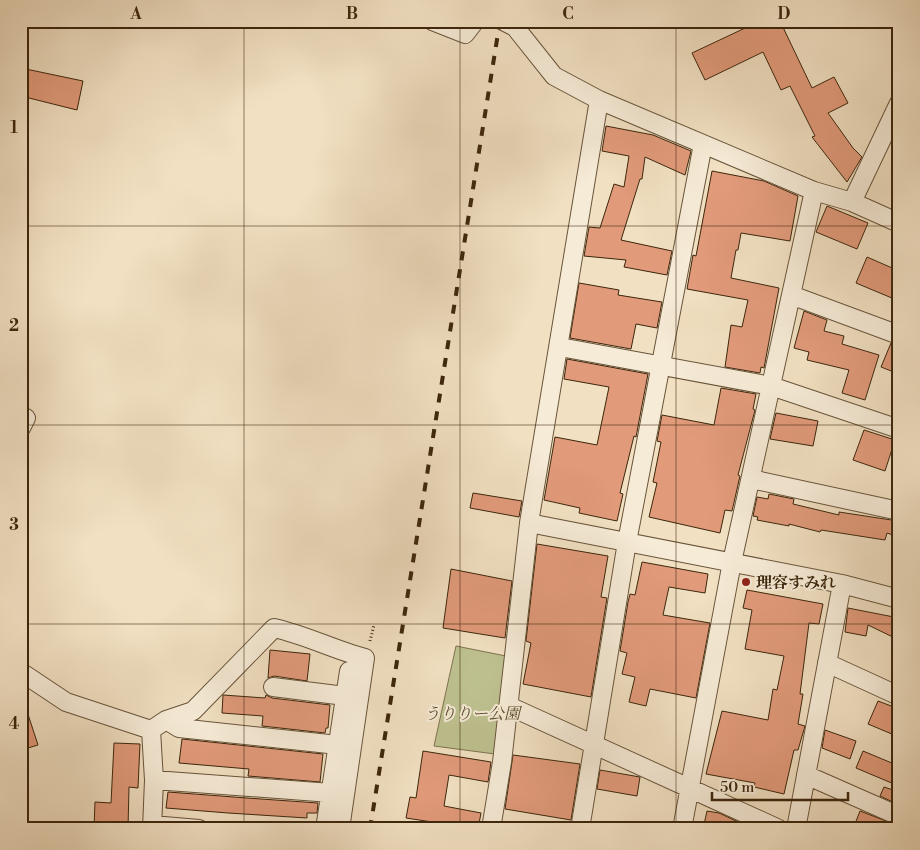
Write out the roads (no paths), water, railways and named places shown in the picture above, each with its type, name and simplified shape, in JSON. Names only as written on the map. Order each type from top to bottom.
[{"type":"street","points":[[432,21],[465,34],[475,21]]},
{"type":"street","points":[[503,21],[515,27],[554,76],[599,100],[814,191],[852,202],[899,223]]},
{"type":"street","points":[[491,829],[509,706],[529,523],[560,347],[599,100]]},
{"type":"street","points":[[852,202],[899,103]]},
{"type":"street","points":[[580,829],[628,542],[702,144]]},
{"type":"street","points":[[682,829],[732,562],[814,191]]},
{"type":"street","points":[[791,295],[899,335]]},
{"type":"street","points":[[560,347],[771,386],[899,429]]},
{"type":"street","points":[[751,479],[899,511]]},
{"type":"street","points":[[529,523],[842,584],[899,599]]},
{"type":"street","points":[[796,829],[842,584]]},
{"type":"street","points":[[151,730],[166,720],[193,711],[274,628],[293,632],[337,651],[365,658],[340,829]]},
{"type":"street","points":[[827,663],[899,696]]},
{"type":"street","points":[[325,829],[349,671]]},
{"type":"street","points":[[21,672],[66,702],[151,730]]},
{"type":"street","points":[[272,687],[346,696]]},
{"type":"street","points":[[509,706],[779,829]]},
{"type":"street","points":[[166,720],[179,728],[338,745]]},
{"type":"street","points":[[151,730],[154,780],[152,827],[199,829]]},
{"type":"street","points":[[806,775],[899,816]]},
{"type":"street","points":[[154,780],[331,793]]},
{"type":"railway","points":[[370,829],[500,21]]},
{"type":"place","name":"理容すみれ","points":[[746,582]]},
{"type":"park label","name":"うりりー公園","points":[[472,713]]}]
